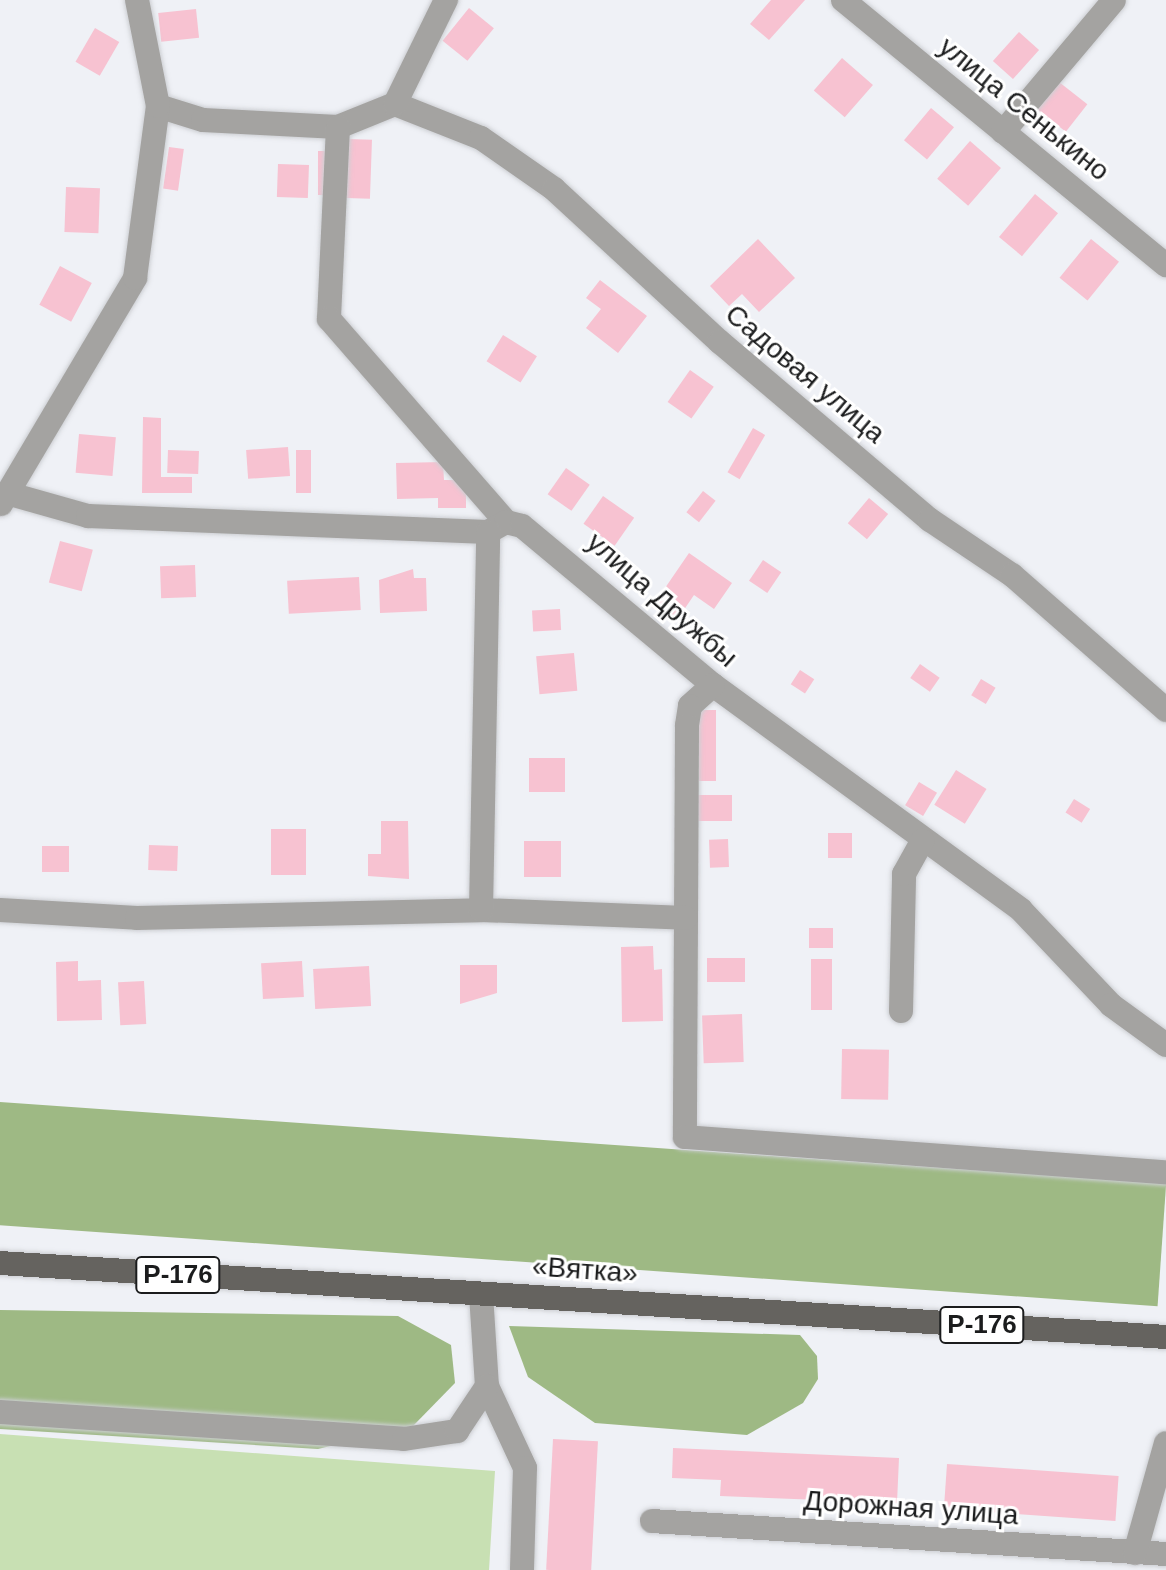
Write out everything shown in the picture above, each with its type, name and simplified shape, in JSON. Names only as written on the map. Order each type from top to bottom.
[{"type":"main road","name":"«Вятка»","points":[[0,1263],[1166,1337]]},
{"type":"street","name":"улица Дружбы","points":[[137,0],[158,106],[135,278],[5,499],[88,516],[497,527],[542,536],[713,685],[922,841],[1021,910],[1111,1005],[1166,1045]]},
{"type":"street","points":[[158,106],[203,120],[338,127],[395,104],[446,0]]},
{"type":"street","name":"улица Сенькино","points":[[843,0],[1166,265]]},
{"type":"street","points":[[1003,132],[1114,0]]},
{"type":"street","name":"Садовая улица","points":[[395,104],[481,138],[554,189],[720,342],[930,520],[1012,575],[1166,710]]},
{"type":"street","points":[[338,127],[329,319],[497,527],[481,910]]},
{"type":"street","points":[[713,685],[690,706],[687,726],[685,1137],[1166,1172]]},
{"type":"street","points":[[901,1011],[904,874],[922,841]]},
{"type":"street","points":[[0,910],[137,918],[481,910],[686,918]]},
{"type":"street","points":[[481,1294],[487,1386],[525,1468],[522,1570]]},
{"type":"street","points":[[0,1412],[404,1439],[457,1431],[487,1386]]},
{"type":"street","points":[[1135,1553],[1166,1443]]},
{"type":"street","name":"Дорожная улица","points":[[652,1521],[1166,1554]]},
{"type":"green space","points":[[0,1102],[1166,1184],[1158,1306],[0,1225]]},
{"type":"green space","points":[[0,1310],[398,1316],[451,1345],[455,1383],[413,1426],[318,1449],[0,1429]]},
{"type":"green space","points":[[509,1326],[800,1335],[817,1356],[818,1379],[803,1403],[747,1435],[595,1423],[528,1377]]},
{"type":"green space","points":[[0,1434],[495,1471],[489,1570],[0,1570]]},
{"type":"building","points":[[771,0],[805,0],[769,40],[750,24]]},
{"type":"building","points":[[469,8],[494,28],[467,61],[443,41]]},
{"type":"building","points":[[196,9],[199,38],[161,42],[158,13]]},
{"type":"building","points":[[95,28],[119,42],[100,76],[76,62]]},
{"type":"building","points":[[1019,32],[1039,50],[1013,79],[993,61]]},
{"type":"building","points":[[842,58],[873,85],[845,117],[814,90]]},
{"type":"building","points":[[1059,82],[1087,104],[1066,132],[1037,110]]},
{"type":"building","points":[[931,108],[954,127],[927,159],[904,140]]},
{"type":"building","points":[[348,139],[372,140],[370,199],[346,198]]},
{"type":"building","points":[[970,141],[1001,168],[968,206],[937,179]]},
{"type":"building","points":[[169,147],[184,149],[178,191],[163,189]]},
{"type":"building","points":[[318,151],[334,151],[334,195],[318,195]]},
{"type":"building","points":[[278,164],[309,165],[308,198],[277,197]]},
{"type":"building","points":[[66,187],[100,188],[98,233],[64,232]]},
{"type":"building","points":[[1035,194],[1058,213],[1022,256],[999,237]]},
{"type":"building","points":[[758,239],[795,278],[759,312],[742,294],[729,306],[710,286]]},
{"type":"building","points":[[1091,239],[1119,262],[1088,301],[1060,278]]},
{"type":"building","points":[[60,266],[92,283],[71,322],[39,305]]},
{"type":"building","points":[[600,280],[647,316],[618,353],[586,328],[601,309],[586,298]]},
{"type":"building","points":[[503,335],[537,356],[520,382],[487,361]]},
{"type":"building","points":[[690,370],[714,387],[691,419],[668,402]]},
{"type":"building","points":[[143,417],[161,418],[161,477],[192,477],[192,493],[142,493]]},
{"type":"building","points":[[753,428],[765,435],[740,479],[728,472]]},
{"type":"building","points":[[79,434],[116,437],[112,476],[76,473]]},
{"type":"building","points":[[288,447],[290,476],[248,479],[246,450]]},
{"type":"building","points":[[168,450],[199,451],[198,474],[167,473]]},
{"type":"building","points":[[296,450],[311,450],[311,493],[296,493]]},
{"type":"building","points":[[443,462],[444,480],[466,480],[466,508],[438,508],[438,498],[397,499],[396,463]]},
{"type":"building","points":[[566,468],[590,485],[571,511],[548,494]]},
{"type":"building","points":[[703,491],[716,501],[699,522],[686,512]]},
{"type":"building","points":[[603,496],[634,518],[615,546],[583,524]]},
{"type":"building","points":[[869,498],[888,514],[867,539],[848,523]]},
{"type":"building","points":[[60,541],[93,550],[82,591],[49,583]]},
{"type":"building","points":[[689,553],[732,583],[714,609],[694,595],[675,623],[652,607]]},
{"type":"building","points":[[763,560],[781,572],[767,593],[749,581]]},
{"type":"building","points":[[195,565],[196,597],[161,598],[160,566]]},
{"type":"building","points":[[413,569],[414,578],[426,578],[427,611],[380,613],[379,580]]},
{"type":"building","points":[[359,577],[361,610],[289,614],[287,581]]},
{"type":"building","points":[[560,609],[561,630],[533,631],[532,610]]},
{"type":"building","points":[[574,653],[577,691],[539,694],[536,656]]},
{"type":"building","points":[[920,664],[940,678],[930,692],[910,678]]},
{"type":"building","points":[[800,670],[814,679],[805,694],[791,684]]},
{"type":"building","points":[[981,679],[996,688],[986,704],[971,695]]},
{"type":"building","points":[[699,710],[716,710],[716,781],[699,781]]},
{"type":"building","points":[[529,758],[565,758],[565,792],[529,792]]},
{"type":"building","points":[[956,770],[987,789],[965,824],[934,805]]},
{"type":"building","points":[[919,782],[937,793],[923,816],[905,805]]},
{"type":"building","points":[[696,795],[732,795],[732,821],[696,821]]},
{"type":"building","points":[[1074,799],[1090,809],[1082,823],[1066,813]]},
{"type":"building","points":[[381,821],[408,821],[409,879],[368,876],[368,854],[381,854]]},
{"type":"building","points":[[271,829],[306,829],[306,875],[271,875]]},
{"type":"building","points":[[828,833],[852,833],[852,858],[828,858]]},
{"type":"building","points":[[728,839],[729,867],[710,868],[709,840]]},
{"type":"building","points":[[524,841],[561,841],[561,877],[524,877]]},
{"type":"building","points":[[149,845],[178,846],[177,871],[148,870]]},
{"type":"building","points":[[42,846],[69,846],[69,872],[42,872]]},
{"type":"building","points":[[809,928],[833,928],[833,948],[809,948]]},
{"type":"building","points":[[653,946],[654,970],[662,969],[663,1021],[622,1022],[621,947]]},
{"type":"building","points":[[707,958],[745,958],[745,982],[707,982]]},
{"type":"building","points":[[811,959],[832,959],[832,1010],[811,1010]]},
{"type":"building","points":[[78,961],[78,981],[101,980],[102,1020],[57,1021],[56,962]]},
{"type":"building","points":[[302,961],[304,997],[263,999],[261,963]]},
{"type":"building","points":[[460,965],[497,965],[497,993],[460,1004]]},
{"type":"building","points":[[369,966],[371,1006],[315,1009],[313,969]]},
{"type":"building","points":[[144,981],[146,1024],[120,1025],[118,982]]},
{"type":"building","points":[[742,1014],[744,1062],[704,1063],[702,1015]]},
{"type":"building","points":[[842,1049],[889,1050],[888,1100],[841,1099]]},
{"type":"building","points":[[553,1439],[598,1441],[591,1570],[546,1570]]},
{"type":"building","points":[[673,1448],[899,1458],[897,1503],[720,1496],[721,1480],[672,1478]]},
{"type":"building","points":[[947,1464],[1119,1476],[1115,1521],[944,1509]]}]
